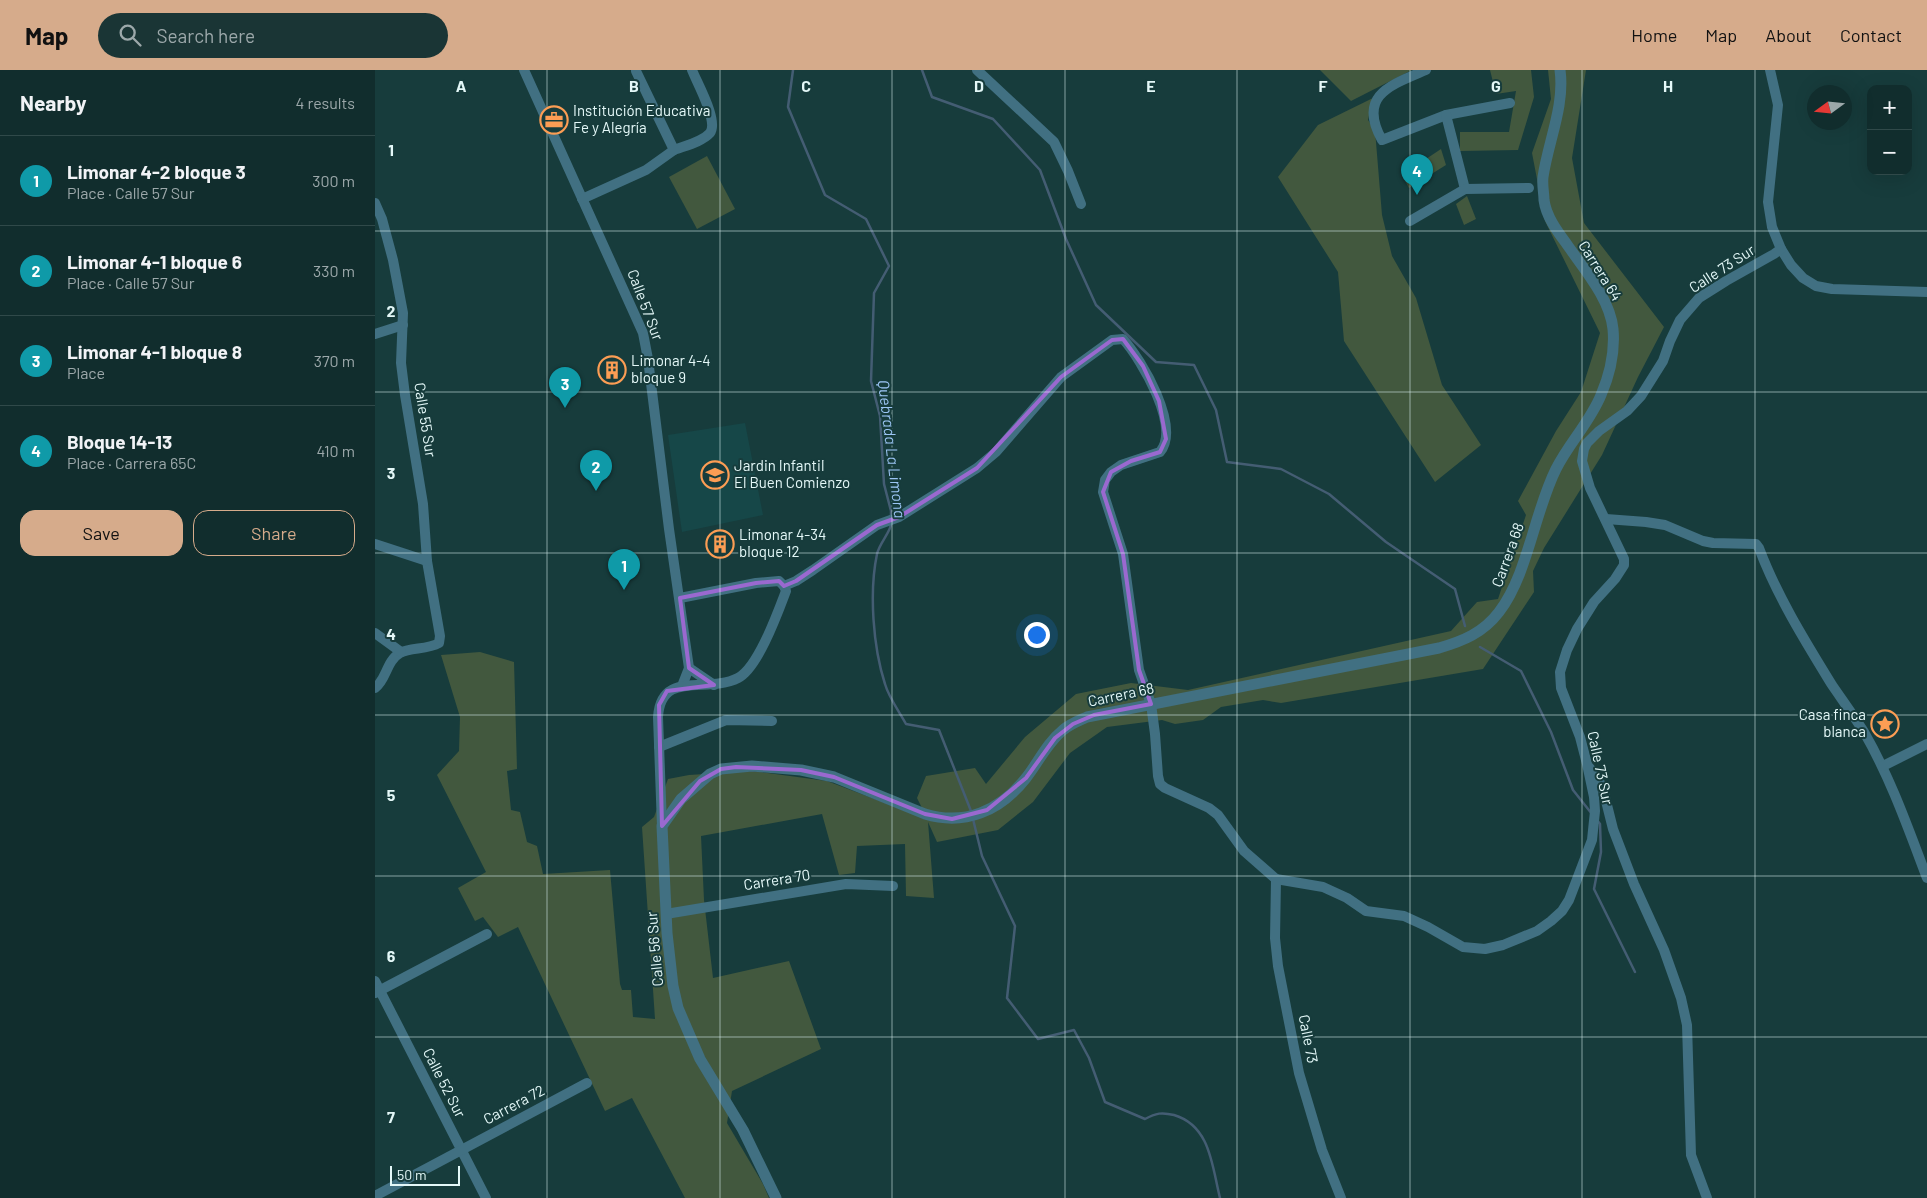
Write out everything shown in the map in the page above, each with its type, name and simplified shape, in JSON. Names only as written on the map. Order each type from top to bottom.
[{"type":"street","name":"Calle 57 Sur","points":[[524,70],[643,333],[689,668],[682,686]]},
{"type":"street","points":[[582,199],[646,170],[674,150],[709,133],[713,126],[712,116],[692,70]]},
{"type":"street","points":[[977,70],[1054,142],[1081,204]]},
{"type":"street","points":[[1426,70],[1390,86],[1379,95],[1373,111],[1375,127],[1382,140],[1446,115],[1510,103]]},
{"type":"street","name":"Carrera 64","points":[[1540,506],[1556,469],[1601,396],[1609,373],[1613,347],[1613,327],[1608,310],[1583,267],[1555,227],[1545,204],[1543,180],[1560,103],[1562,82],[1560,70]]},
{"type":"street","points":[[1770,70],[1778,106],[1768,202],[1772,227],[1781,249],[1791,265],[1803,278],[1816,286],[1832,289],[1927,292]]},
{"type":"street","points":[[636,71],[674,150]]},
{"type":"street","points":[[1446,115],[1465,190]]},
{"type":"street","points":[[1411,221],[1465,190],[1529,188]]},
{"type":"street","name":"Calle 55 Sur","points":[[375,203],[382,219],[393,260],[403,313],[401,363],[423,504],[427,561],[440,636],[439,643],[432,647],[401,652]]},
{"type":"street","name":"Calle 73 Sur","points":[[1276,879],[1323,887],[1347,898],[1366,911],[1404,916],[1463,947],[1485,949],[1517,940],[1537,931],[1561,911],[1569,900],[1588,853],[1595,811],[1587,764],[1559,680],[1567,650],[1577,629],[1595,602],[1615,578],[1624,559],[1590,488],[1582,461],[1584,449],[1587,443],[1599,431],[1627,411],[1641,396],[1663,361],[1669,341],[1680,320],[1699,298],[1781,249]]},
{"type":"street","points":[[375,334],[403,325]]},
{"type":"street","points":[[784,586],[813,570],[877,525],[899,517],[977,468],[996,452],[1061,377],[1113,340],[1123,339],[1143,366],[1159,401],[1164,417],[1166,439],[1160,452],[1131,461],[1111,472],[1105,480],[1103,492],[1123,554],[1139,670],[1151,704],[1160,784],[1175,794],[1219,814],[1244,851],[1276,879]]},
{"type":"street","name":"Carrera 68","points":[[662,826],[681,799],[710,774],[721,769],[752,766],[801,770],[833,777],[939,818],[964,818],[982,813],[998,804],[1026,778],[1055,738],[1073,724],[1094,714],[1439,648],[1469,638],[1479,632],[1498,613],[1511,594],[1540,506]]},
{"type":"street","points":[[1606,519],[1647,522],[1665,526],[1713,543],[1755,544],[1801,634],[1863,730],[1883,766],[1927,878]]},
{"type":"street","points":[[375,544],[427,561]]},
{"type":"street","points":[[680,598],[779,581],[786,591],[771,630],[749,668],[738,678],[714,685],[682,686]]},
{"type":"street","points":[[375,633],[401,652],[391,661],[379,685],[375,688]]},
{"type":"street","points":[[689,668],[714,685]]},
{"type":"street","name":"Calle 56 Sur","points":[[682,686],[667,692],[659,705],[666,914],[672,978],[678,1008],[700,1059],[743,1130],[777,1198]]},
{"type":"street","points":[[659,747],[727,720],[772,721]]},
{"type":"street","points":[[1883,766],[1927,744]]},
{"type":"street","points":[[1587,764],[1603,789],[1613,829],[1634,884],[1665,950],[1681,998],[1687,1025],[1691,1155],[1707,1198]]},
{"type":"street","name":"Calle 73","points":[[1276,879],[1275,938],[1278,966],[1299,1073],[1322,1150],[1341,1198]]},
{"type":"street","name":"Carrera 70","points":[[666,914],[846,884],[893,886]]},
{"type":"street","points":[[377,992],[487,934]]},
{"type":"street","name":"Calle 52 Sur","points":[[375,980],[377,992],[486,1198]]},
{"type":"street","name":"Carrera 72","points":[[375,1196],[587,1083]]},
{"type":"highlighted area","points":[[1123,339],[1143,366],[1159,401],[1166,439],[1160,452],[1131,461],[1111,472],[1103,492],[1123,554],[1139,670],[1151,704],[1094,715],[1073,724],[1055,738],[1026,778],[987,810],[952,819],[925,814],[834,777],[801,770],[736,767],[721,769],[700,781],[662,826],[659,705],[667,691],[714,685],[689,668],[680,598],[756,583],[779,581],[784,586],[796,581],[877,525],[899,517],[977,468],[1061,377],[1112,340]]},
{"type":"shaded area","name":"Jardin Infantil El Buen Comienzo","points":[[745,423],[763,515],[682,532],[668,435]]},
{"type":"green space","points":[[1320,70],[1412,70],[1351,101]]},
{"type":"green space","points":[[1490,70],[1531,70],[1534,97],[1518,150],[1460,151],[1460,132],[1509,132],[1516,91],[1496,94]]},
{"type":"green space","points":[[1548,70],[1586,70],[1572,158],[1584,223],[1664,327],[1638,377],[1602,455],[1544,548],[1533,571],[1534,592],[1483,669],[1281,703],[1263,700],[1221,707],[1203,720],[1175,724],[1162,720],[1107,727],[1070,753],[1033,802],[998,830],[937,842],[928,822],[934,898],[906,896],[905,844],[857,846],[855,873],[839,875],[822,814],[701,836],[704,900],[713,978],[789,961],[821,1049],[732,1091],[727,1123],[763,1184],[769,1198],[685,1198],[632,1098],[605,1111],[518,927],[498,937],[483,917],[475,921],[458,888],[486,872],[437,775],[459,751],[460,717],[441,655],[480,652],[514,662],[517,769],[507,771],[511,810],[520,812],[527,842],[537,846],[543,874],[610,870],[620,984],[622,990],[631,990],[633,1017],[655,1019],[642,827],[654,817],[668,779],[689,775],[752,771],[827,781],[909,812],[926,816],[917,798],[926,776],[975,768],[986,784],[1025,737],[1076,694],[1131,683],[1188,690],[1451,631],[1477,602],[1498,599],[1526,515],[1518,501],[1556,431],[1581,392],[1600,333],[1545,221],[1532,153],[1551,99]]},
{"type":"green space","points":[[1373,98],[1368,120],[1375,130],[1382,215],[1392,256],[1416,298],[1442,385],[1481,445],[1435,482],[1344,341],[1338,272],[1278,177],[1318,125]]},
{"type":"green space","points":[[1441,149],[1446,165],[1409,188],[1402,175]]},
{"type":"green space","points":[[707,156],[735,209],[697,229],[669,177]]},
{"type":"green space","points":[[1467,196],[1476,219],[1464,225],[1456,204]]},
{"type":"waterway","name":"Quebrada La Limona","points":[[793,70],[788,107],[825,195],[866,219],[889,266],[874,293],[871,381],[880,416],[884,484],[891,518]]},
{"type":"waterway","points":[[922,70],[932,97],[993,119],[1040,170],[1066,239],[1096,305],[1156,362],[1194,365],[1216,410],[1227,462],[1281,469],[1329,494],[1386,542],[1455,589],[1465,626]]},
{"type":"waterway","name":"Quebrada La Limona","points":[[891,524],[877,554],[873,585],[875,637],[885,684],[906,724],[939,730],[971,811]]},
{"type":"waterway","points":[[1480,647],[1521,671],[1551,732],[1573,790],[1592,814]]},
{"type":"waterway","name":"Quebrada La Limona","points":[[973,819],[982,856],[1015,926],[1007,998],[1038,1039],[1074,1030],[1089,1058],[1105,1102],[1145,1119],[1159,1114],[1174,1115],[1186,1120],[1196,1128],[1208,1149],[1220,1198]]},
{"type":"waterway","points":[[1597,820],[1600,824],[1601,852],[1594,889],[1635,972]]},
{"type":"place","name":"Institución Educativa Fe y Alegría","points":[[554,120]]},
{"type":"place","name":"Bloque 14-13","points":[[1417,195]]},
{"type":"place","name":"Limonar 4-4 bloque 9","points":[[612,370]]},
{"type":"place","name":"Limonar 4-1 bloque 8","points":[[565,408]]},
{"type":"place","name":"Jardin Infantil El Buen Comienzo","points":[[715,475]]},
{"type":"place","name":"Limonar 4-1 bloque 6","points":[[596,491]]},
{"type":"place","name":"Limonar 4-34 bloque 12","points":[[720,544]]},
{"type":"place","name":"Limonar 4-2 bloque 3","points":[[624,590]]},
{"type":"place","name":"Casa finca blanca","points":[[1885,724]]}]
